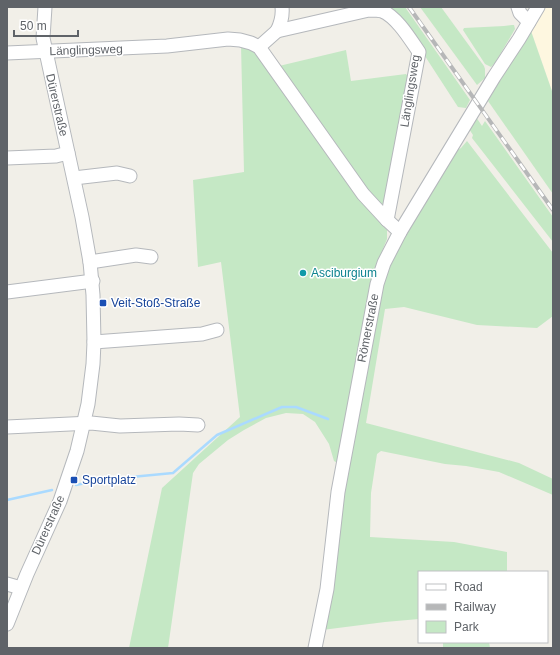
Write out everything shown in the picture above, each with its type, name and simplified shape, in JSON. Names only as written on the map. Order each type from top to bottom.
[{"type":"street","name":"Dürerstraße","points":[[7,624],[30,567],[60,501],[77,451],[90,390],[94,342],[90,262],[74,178],[42,38],[45,7]]},
{"type":"street","points":[[277,31],[281,23],[282,7]]},
{"type":"street","points":[[518,7],[520,13],[529,22]]},
{"type":"street","name":"Römerstraße","points":[[315,648],[327,588],[338,492],[376,284],[384,263],[400,232],[491,81],[538,7]]},
{"type":"street","name":"Länglingsweg","points":[[7,53],[167,46],[228,39],[240,40],[259,47],[277,31],[369,10],[382,11],[393,18],[419,52],[387,220]]},
{"type":"street","points":[[259,47],[363,194],[400,232]]},
{"type":"street","points":[[7,158],[56,156],[68,153]]},
{"type":"street","points":[[74,178],[117,173],[130,176]]},
{"type":"street","points":[[90,262],[136,254],[151,257]]},
{"type":"street","points":[[7,292],[92,281]]},
{"type":"street","points":[[94,342],[202,334],[217,330]]},
{"type":"street","points":[[7,427],[84,423],[120,426],[179,424],[198,425]]},
{"type":"street","points":[[7,584],[21,588]]},
{"type":"shaded area","points":[[545,7],[553,7],[553,94],[531,31]]},
{"type":"green space","points":[[389,7],[405,7],[470,100],[466,108],[458,107],[421,50]]},
{"type":"green space","points":[[420,7],[441,7],[484,66],[485,78],[477,85]]},
{"type":"green space","points":[[514,25],[515,29],[495,63],[491,67],[485,64],[463,30],[464,28]]},
{"type":"green space","points":[[531,31],[553,94],[553,194],[488,101]]},
{"type":"green space","points":[[241,45],[251,49],[260,57],[278,79],[374,216],[387,230],[387,239],[376,266],[366,307],[339,464],[334,461],[329,444],[315,422],[303,414],[286,413],[266,418],[244,430],[228,440],[199,464],[193,473],[168,648],[129,648],[162,488],[240,417],[221,262],[198,267],[193,180],[244,172]]},
{"type":"green space","points":[[346,50],[351,81],[406,74],[410,79],[383,210],[371,196],[279,66]]},
{"type":"green space","points":[[476,117],[482,126],[485,121],[553,217],[553,242],[472,138],[473,135],[469,129]]},
{"type":"green space","points":[[467,141],[553,253],[553,316],[537,328],[477,325],[404,307],[385,309],[366,423],[519,463],[553,479],[553,495],[499,472],[445,464],[381,451],[377,454],[371,493],[370,537],[454,542],[507,552],[507,571],[418,571],[418,619],[322,630],[347,467],[385,270],[454,152],[461,148]]},
{"type":"green space","points":[[443,643],[489,643],[490,648],[443,648]]},
{"type":"waterway","points":[[76,485],[100,480],[173,473],[217,435],[282,407],[296,407],[328,419]]},
{"type":"waterway","points":[[7,500],[52,490]]},
{"type":"railway","points":[[409,7],[553,210]]},
{"type":"place","name":"Asciburgium","points":[[303,273]]},
{"type":"place","name":"Veit-Stoß-Straße","points":[[103,303]]},
{"type":"place","name":"Sportplatz","points":[[74,480]]}]
